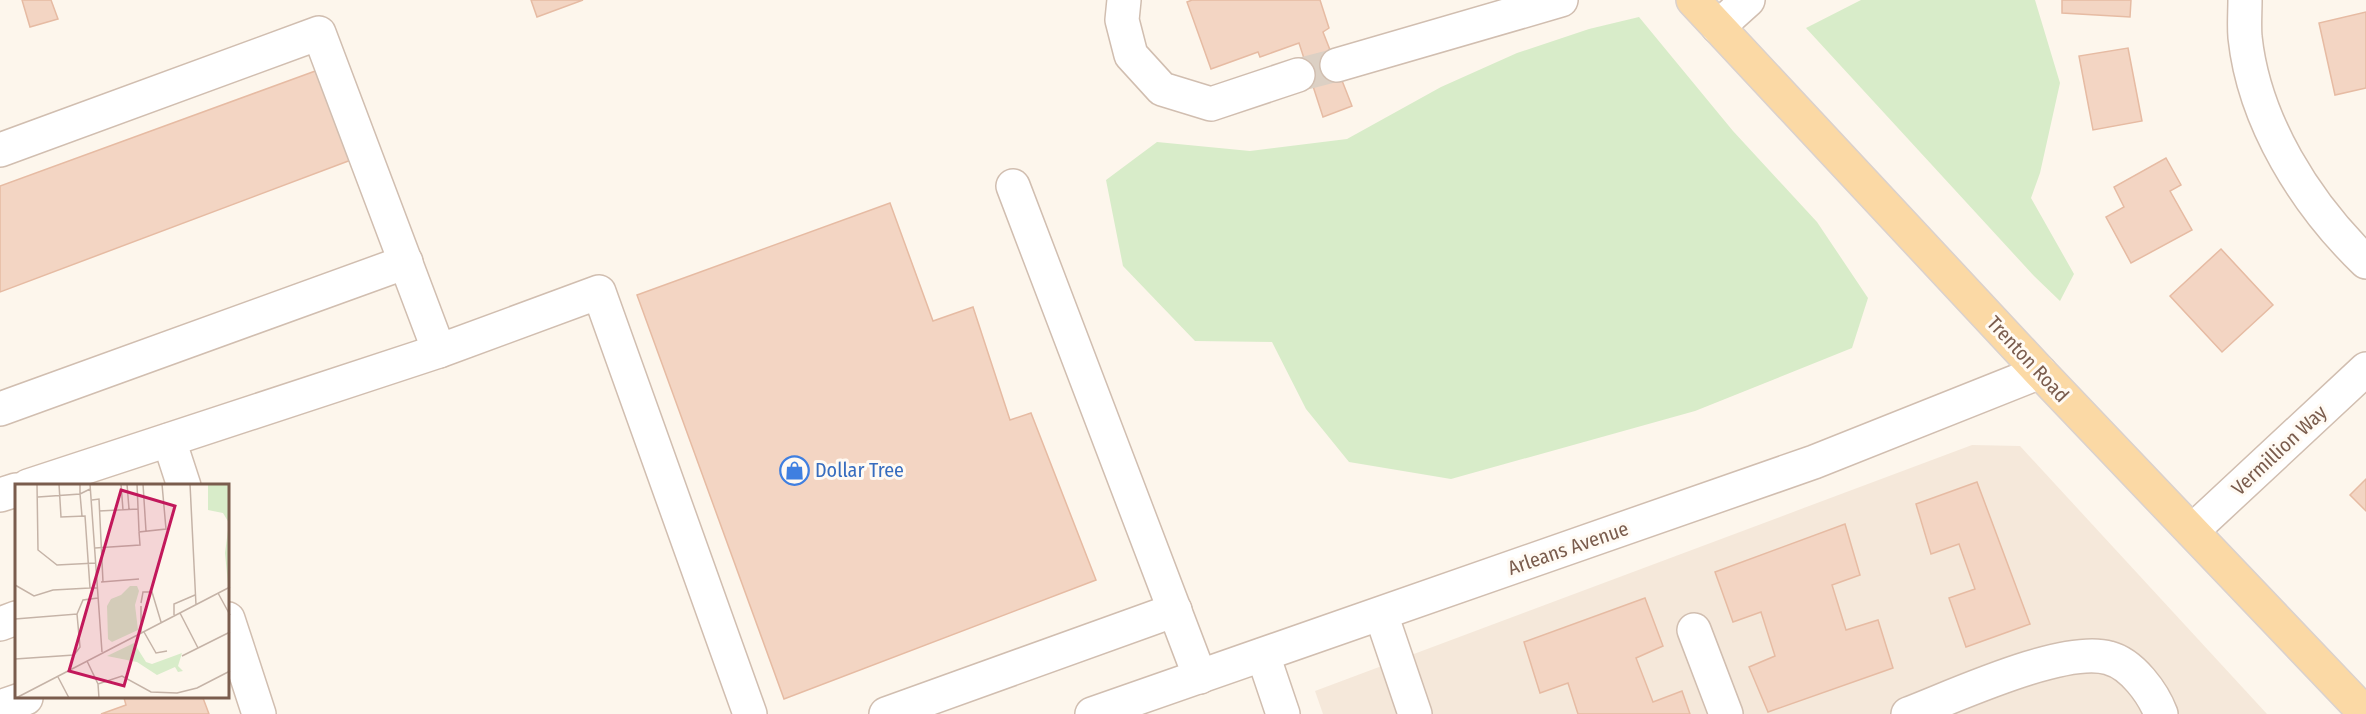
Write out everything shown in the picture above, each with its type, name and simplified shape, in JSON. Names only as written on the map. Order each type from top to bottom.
[{"type":"main road","name":"Trenton Road","points":[[1693,0],[2040,372],[2366,714]]},
{"type":"street","points":[[1124,0],[1122,20],[1131,55],[1162,89],[1211,104],[1298,75]]},
{"type":"street","points":[[1337,65],[1561,0]]},
{"type":"street","points":[[1718,27],[1748,0]]},
{"type":"street","points":[[2245,0],[2248,52],[2261,107],[2286,158],[2316,204],[2366,262]]},
{"type":"street","points":[[0,150],[319,33],[439,351]]},
{"type":"street","points":[[1013,186],[1200,676]]},
{"type":"street","points":[[0,409],[406,262]]},
{"type":"street","points":[[34,484],[439,351],[599,292],[750,714]]},
{"type":"street","name":"Vermillion Way","points":[[2192,531],[2366,369]]},
{"type":"street","name":"Arleans Avenue","points":[[1092,714],[1814,462],[2040,372]]},
{"type":"street","points":[[169,440],[183,484]]},
{"type":"street","points":[[0,495],[15,490]]},
{"type":"street","points":[[886,714],[1175,610]]},
{"type":"street","points":[[1380,614],[1414,714]]},
{"type":"street","points":[[0,624],[15,618]]},
{"type":"street","points":[[230,628],[259,714]]},
{"type":"street","points":[[1694,630],[1726,714]]},
{"type":"street","points":[[1263,655],[1283,714]]},
{"type":"street","points":[[1908,714],[2040,664],[2088,655],[2110,658],[2120,663],[2140,681],[2158,705],[2161,714]]},
{"type":"street","points":[[0,707],[23,699]]},
{"type":"shaded area","points":[[1972,445],[2020,446],[2267,714],[1323,714],[1315,691]]},
{"type":"green space","points":[[1861,0],[2035,0],[2060,83],[2040,173],[2031,198],[2074,274],[2060,301],[2034,276],[1806,28]]},
{"type":"green space","points":[[1639,17],[1733,131],[1817,222],[1868,298],[1852,348],[1695,411],[1451,479],[1349,462],[1306,409],[1272,342],[1195,341],[1123,266],[1106,180],[1157,142],[1250,151],[1347,139],[1441,87],[1517,53],[1589,29]]},
{"type":"building","points":[[22,0],[51,0],[58,19],[30,27]]},
{"type":"building","points":[[531,0],[583,0],[537,17]]},
{"type":"building","points":[[1192,0],[1320,0],[1329,28],[1323,32],[1352,106],[1323,117],[1299,43],[1260,57],[1258,52],[1211,69],[1187,2]]},
{"type":"building","points":[[2062,0],[2131,0],[2130,17],[2062,13]]},
{"type":"building","points":[[2366,12],[2366,88],[2335,95],[2319,23]]},
{"type":"building","points":[[2128,48],[2142,121],[2093,130],[2079,56]]},
{"type":"building","points":[[318,70],[351,160],[0,292],[0,186]]},
{"type":"building","points":[[2166,158],[2181,185],[2170,191],[2192,230],[2131,263],[2106,217],[2124,207],[2114,187]]},
{"type":"building","points":[[890,203],[933,321],[973,307],[1010,420],[1031,413],[1096,580],[784,699],[637,295]]},
{"type":"building","points":[[2221,249],[2273,305],[2222,352],[2170,296]]},
{"type":"building","points":[[2366,479],[2366,511],[2350,495]]},
{"type":"building","points":[[1977,482],[2030,624],[1966,647],[1949,598],[1975,589],[1959,544],[1931,554],[1916,504]]},
{"type":"building","points":[[1845,524],[1860,575],[1832,585],[1846,630],[1878,620],[1893,668],[1768,712],[1749,667],[1775,656],[1761,612],[1733,622],[1715,572]]},
{"type":"building","points":[[1645,598],[1663,646],[1636,658],[1653,702],[1682,691],[1690,714],[1578,714],[1568,683],[1540,693],[1524,642]]},
{"type":"building","points":[[124,699],[203,699],[209,714],[101,714],[126,705]]},
{"type":"tunnel","points":[[1298,75],[1337,65]]},
{"type":"place","name":"Dollar Tree","points":[[794,470]]}]
